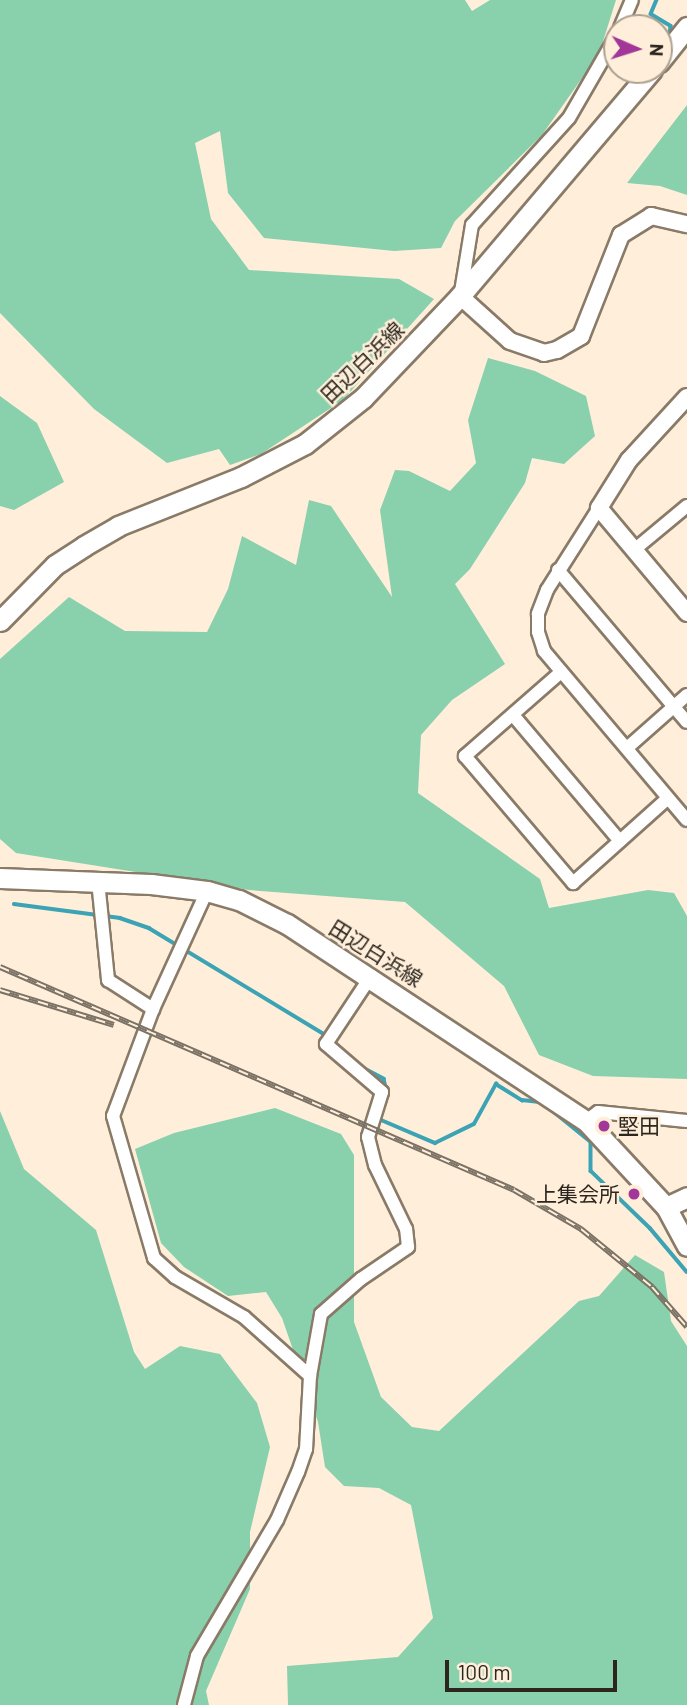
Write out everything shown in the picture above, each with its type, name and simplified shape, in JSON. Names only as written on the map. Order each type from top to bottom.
[{"type":"main road","points":[[673,44],[687,27]]},
{"type":"main road","name":"田辺白浜線","points":[[0,621],[55,565],[118,526],[241,477],[305,444],[363,398],[460,296],[640,84]]},
{"type":"main road","name":"田辺白浜線","points":[[0,878],[98,881],[207,891],[239,900],[288,924],[371,976],[586,1121],[666,1207],[687,1246]]},
{"type":"main road","points":[[666,1207],[687,1197]]},
{"type":"street","points":[[603,59],[569,118],[472,225],[460,296],[510,341],[544,353],[557,350],[581,336],[621,235],[651,216],[667,216],[687,225]]},
{"type":"street","points":[[687,397],[629,460],[558,570],[541,605],[538,632],[544,651],[687,820]]},
{"type":"street","points":[[634,550],[687,506]]},
{"type":"street","points":[[599,508],[687,613]]},
{"type":"street","points":[[558,570],[687,722]]},
{"type":"street","points":[[562,672],[466,756],[573,883],[667,799]]},
{"type":"street","points":[[627,748],[687,695]]},
{"type":"street","points":[[513,715],[620,841]]},
{"type":"street","points":[[98,881],[108,980],[153,1009]]},
{"type":"street","points":[[207,891],[153,1009],[113,1116],[153,1258],[175,1277],[244,1317],[310,1376]]},
{"type":"street","points":[[184,1705],[197,1656],[277,1520],[298,1472],[306,1449],[310,1376],[321,1314],[361,1279],[408,1247],[406,1229],[375,1165],[368,1137],[379,1107],[381,1087],[358,1072],[326,1044],[371,976]]},
{"type":"street","points":[[586,1121],[598,1112],[687,1121]]},
{"type":"green space","points":[[0,0],[465,0],[472,11],[490,0],[616,0],[612,14],[603,14],[603,41],[599,54],[542,135],[455,221],[441,248],[394,251],[264,238],[228,193],[220,131],[195,143],[211,219],[249,270],[399,279],[434,299],[343,400],[261,454],[230,465],[219,449],[167,463],[94,409],[0,313]]},
{"type":"green space","points":[[687,105],[687,195],[660,186],[627,183]]},
{"type":"green space","points":[[488,358],[535,371],[586,396],[595,436],[564,464],[532,458],[525,483],[470,569],[455,584],[505,664],[452,700],[421,735],[418,793],[540,879],[549,908],[648,890],[674,893],[687,916],[687,1079],[593,1076],[539,1055],[504,986],[405,902],[249,890],[16,853],[0,839],[0,659],[69,597],[125,631],[207,632],[228,589],[242,536],[296,565],[309,500],[331,506],[392,597],[380,510],[395,470],[409,471],[450,491],[476,463],[468,420]]},
{"type":"green space","points":[[0,396],[37,423],[64,482],[14,510],[0,506]]},
{"type":"green space","points":[[275,1108],[341,1134],[354,1155],[354,1322],[381,1397],[412,1427],[439,1431],[579,1301],[599,1296],[635,1255],[664,1272],[671,1321],[687,1346],[687,1705],[288,1705],[287,1666],[398,1657],[433,1618],[411,1505],[379,1488],[344,1486],[325,1467],[318,1422],[282,1318],[266,1292],[228,1296],[184,1267],[161,1243],[135,1149],[174,1133]]},
{"type":"green space","points":[[0,1111],[24,1169],[96,1230],[134,1352],[145,1369],[180,1346],[220,1354],[257,1403],[270,1447],[250,1532],[250,1589],[206,1691],[209,1705],[0,1705]]},
{"type":"waterway","points":[[651,14],[657,0]]},
{"type":"waterway","points":[[14,904],[120,918],[149,928],[327,1036],[352,1058]]},
{"type":"waterway","points":[[360,1066],[384,1079],[387,1092]]},
{"type":"waterway","points":[[379,1119],[435,1143],[474,1124],[496,1084],[522,1100],[542,1102]]},
{"type":"waterway","points":[[548,1107],[591,1142],[591,1171],[650,1228],[687,1272]]},
{"type":"railway","points":[[0,967],[514,1190],[581,1229],[652,1287],[687,1327]]},
{"type":"railway","points":[[0,990],[114,1025]]},
{"type":"place","name":"堅田","points":[[604,1126]]},
{"type":"place","name":"上集会所","points":[[634,1194]]}]
